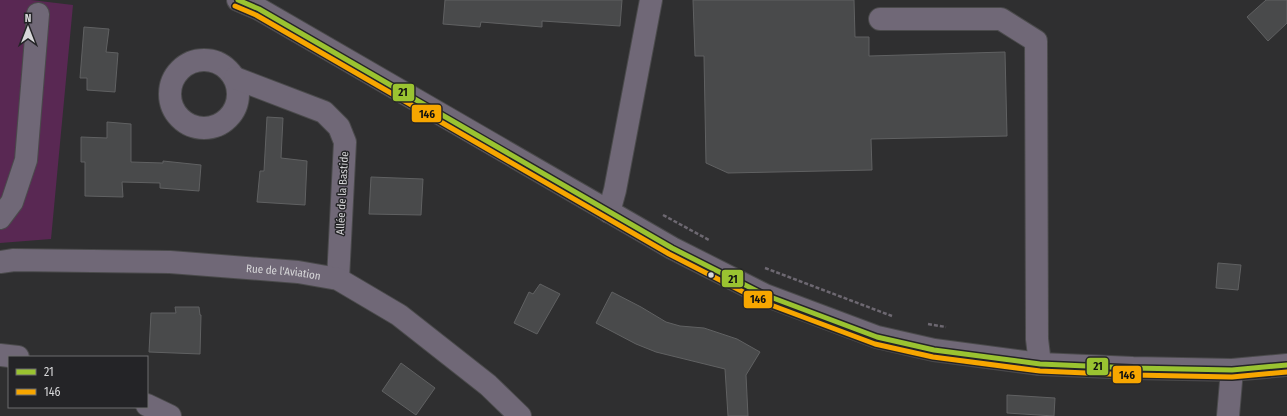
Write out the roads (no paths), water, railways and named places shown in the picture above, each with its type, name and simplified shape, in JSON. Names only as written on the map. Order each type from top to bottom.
[{"type":"street","points":[[238,0],[259,10],[672,248],[765,295],[876,337],[934,350],[1040,364],[1232,370],[1287,365]]},
{"type":"street","points":[[609,212],[615,190],[651,0]]},
{"type":"street","points":[[0,218],[12,202],[26,160],[38,14]]},
{"type":"street","points":[[880,19],[1001,19],[1036,41],[1037,339],[1040,364]]},
{"type":"street","name":"Allée de la Bastide","points":[[235,78],[324,112],[339,127],[345,142],[338,279]]},
{"type":"street","name":"Rue de l'Aviation","points":[[0,262],[14,260],[170,262],[298,272],[338,279],[399,316],[488,385],[520,416]]},
{"type":"street","points":[[1228,416],[1232,370]]},
{"type":"street","points":[[148,405],[170,416]]}]
